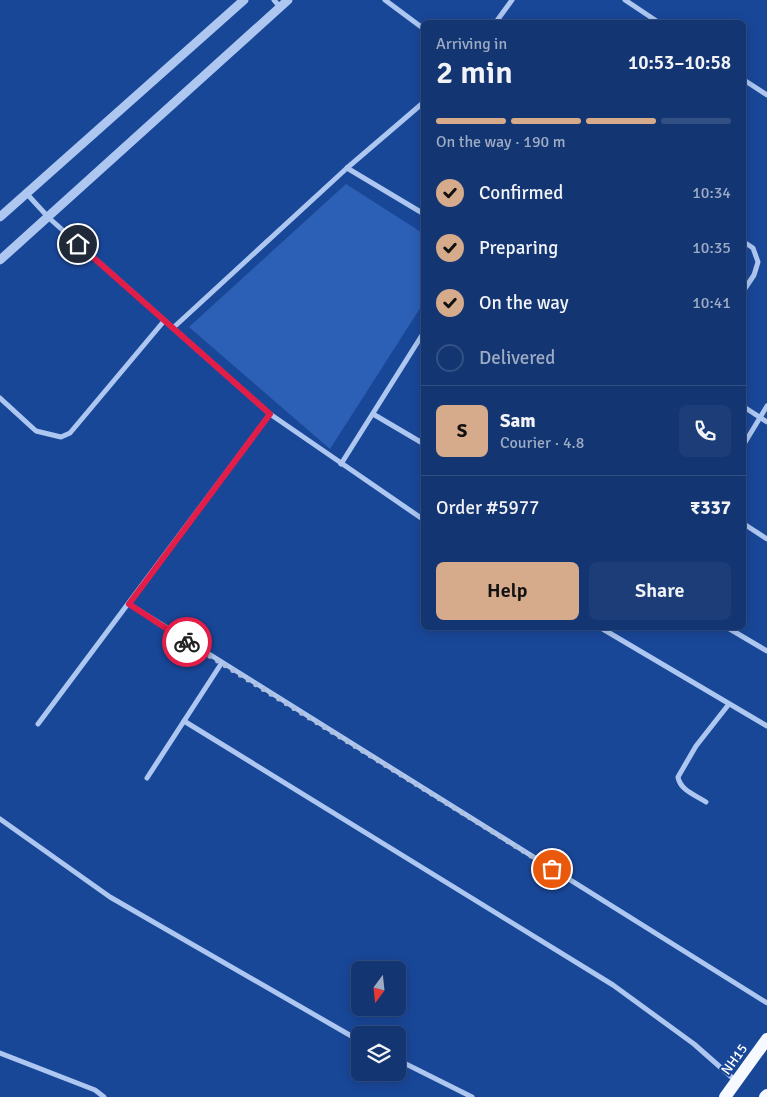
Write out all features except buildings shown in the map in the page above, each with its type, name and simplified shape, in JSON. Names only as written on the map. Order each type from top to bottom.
[{"type":"main road","name":"NH15","points":[[725,1097],[767,1039]]},
{"type":"street","points":[[0,217],[244,0]]},
{"type":"street","points":[[0,260],[49,218],[277,3],[288,0]]},
{"type":"street","points":[[385,0],[421,27]]},
{"type":"street","points":[[497,20],[512,0]]},
{"type":"street","points":[[625,0],[655,20]]},
{"type":"street","points":[[746,81],[767,95]]},
{"type":"street","points":[[173,328],[348,168],[421,105]]},
{"type":"street","points":[[348,168],[421,212]]},
{"type":"street","points":[[27,194],[49,218],[270,414],[421,518]]},
{"type":"street","points":[[746,243],[753,248],[758,262],[754,275],[746,287]]},
{"type":"street","points":[[0,398],[36,431],[61,437],[70,433],[164,321]]},
{"type":"street","points":[[341,464],[421,337]]},
{"type":"street","points":[[746,441],[767,406]]},
{"type":"street","points":[[746,408],[767,422]]},
{"type":"street","points":[[38,724],[270,414]]},
{"type":"street","points":[[373,414],[421,442]]},
{"type":"street","points":[[746,525],[767,538]]},
{"type":"street","points":[[129,604],[222,664],[767,1003]]},
{"type":"street","points":[[604,630],[767,726]]},
{"type":"street","points":[[731,630],[767,651]]},
{"type":"street","points":[[147,778],[222,664]]},
{"type":"street","points":[[706,802],[686,790],[679,783],[678,777],[696,746],[729,704]]},
{"type":"street","points":[[184,721],[614,985],[694,1044],[736,1081]]},
{"type":"street","points":[[0,820],[110,897],[351,1036]]},
{"type":"street","points":[[0,1053],[95,1090],[104,1097]]},
{"type":"street","points":[[406,1064],[472,1097]]},
{"type":"shaded area","points":[[346,184],[421,232],[421,307],[330,449],[189,327]]},
{"type":"way so far","points":[[187,642],[552,869]]},
{"type":"route","points":[[78,244],[270,414],[129,604],[187,642]]}]
